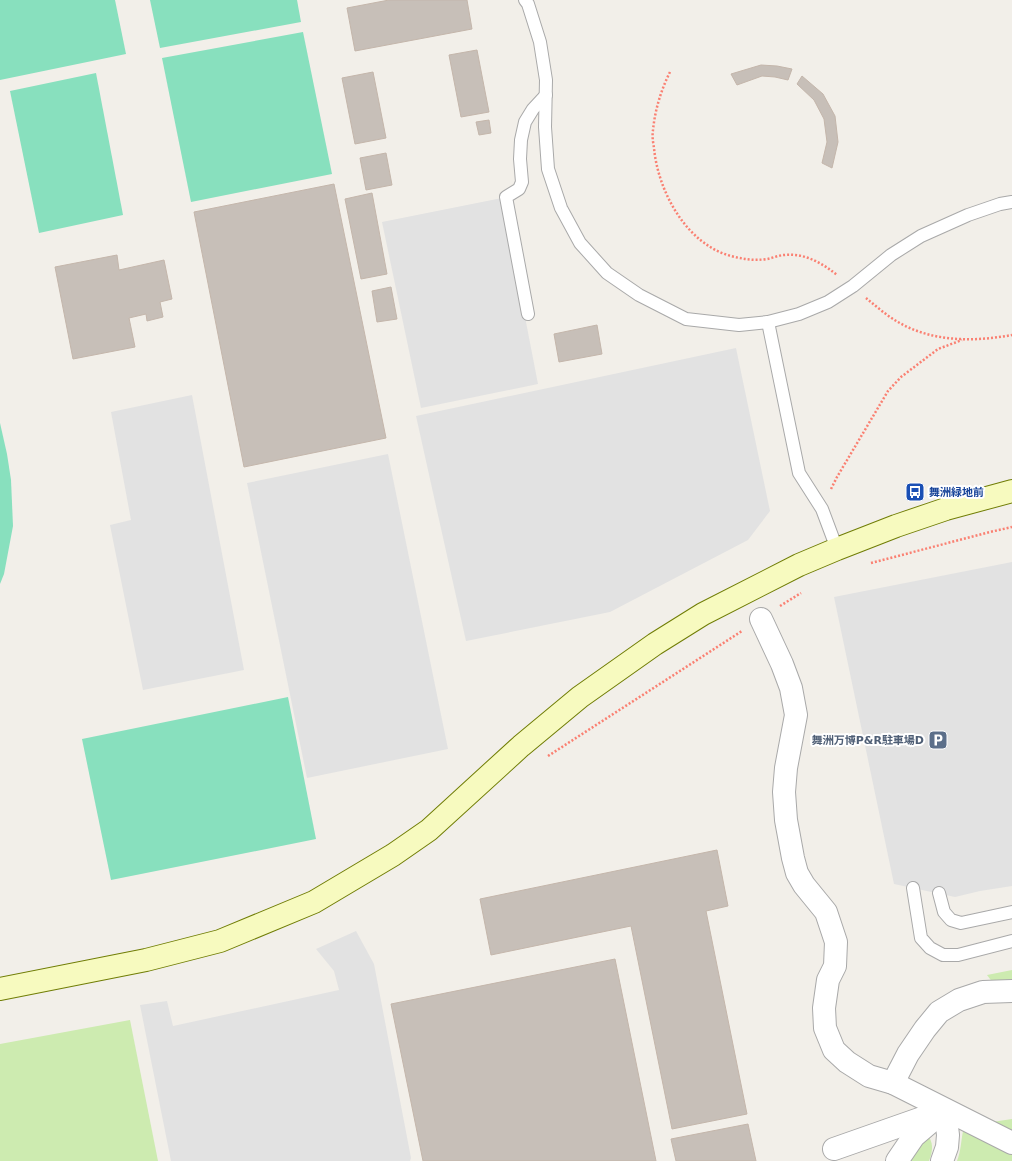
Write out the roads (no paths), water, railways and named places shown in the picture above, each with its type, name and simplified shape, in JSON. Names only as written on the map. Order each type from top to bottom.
[{"type":"street","points":[[0,989],[146,960],[220,941],[314,902],[393,855],[429,830],[521,746],[571,704],[655,644],[703,614],[799,565],[837,549],[939,511],[1012,491]]},
{"type":"street","points":[[761,619],[782,664],[796,715],[786,768],[784,792],[786,820],[793,858],[797,873],[804,886],[826,912],[836,942],[835,966],[828,980],[824,1008],[825,1028],[834,1050],[847,1062],[869,1076],[893,1084],[1012,1143]]},
{"type":"street","points":[[893,1084],[908,1054],[939,1012],[959,1000],[983,992],[1012,991]]},
{"type":"street","points":[[834,1149],[945,1110]]},
{"type":"street","points":[[897,1161],[914,1136],[945,1110]]},
{"type":"street","points":[[942,1161],[947,1147],[948,1135],[945,1110]]},
{"type":"lane","points":[[525,0],[528,4],[540,42],[546,80],[548,169],[562,208],[580,243],[607,273],[639,295],[686,319],[739,325],[768,322],[799,314],[828,302],[853,286],[891,255],[921,236],[968,215],[1000,204],[1012,202]]},
{"type":"lane","points":[[528,314],[506,197],[519,189],[522,182],[520,158],[521,140],[525,122],[533,109],[546,95]]},
{"type":"lane","points":[[768,322],[799,473],[822,509],[837,549]]},
{"type":"lane","points":[[913,888],[921,938],[930,948],[942,955],[958,955],[1012,941]]},
{"type":"lane","points":[[939,893],[944,912],[951,920],[961,923],[1012,912]]},
{"type":"place","name":"舞洲緑地前","points":[[915,492]]},
{"type":"place","name":"舞洲万博P&R駐車場D","points":[[938,740]]}]
